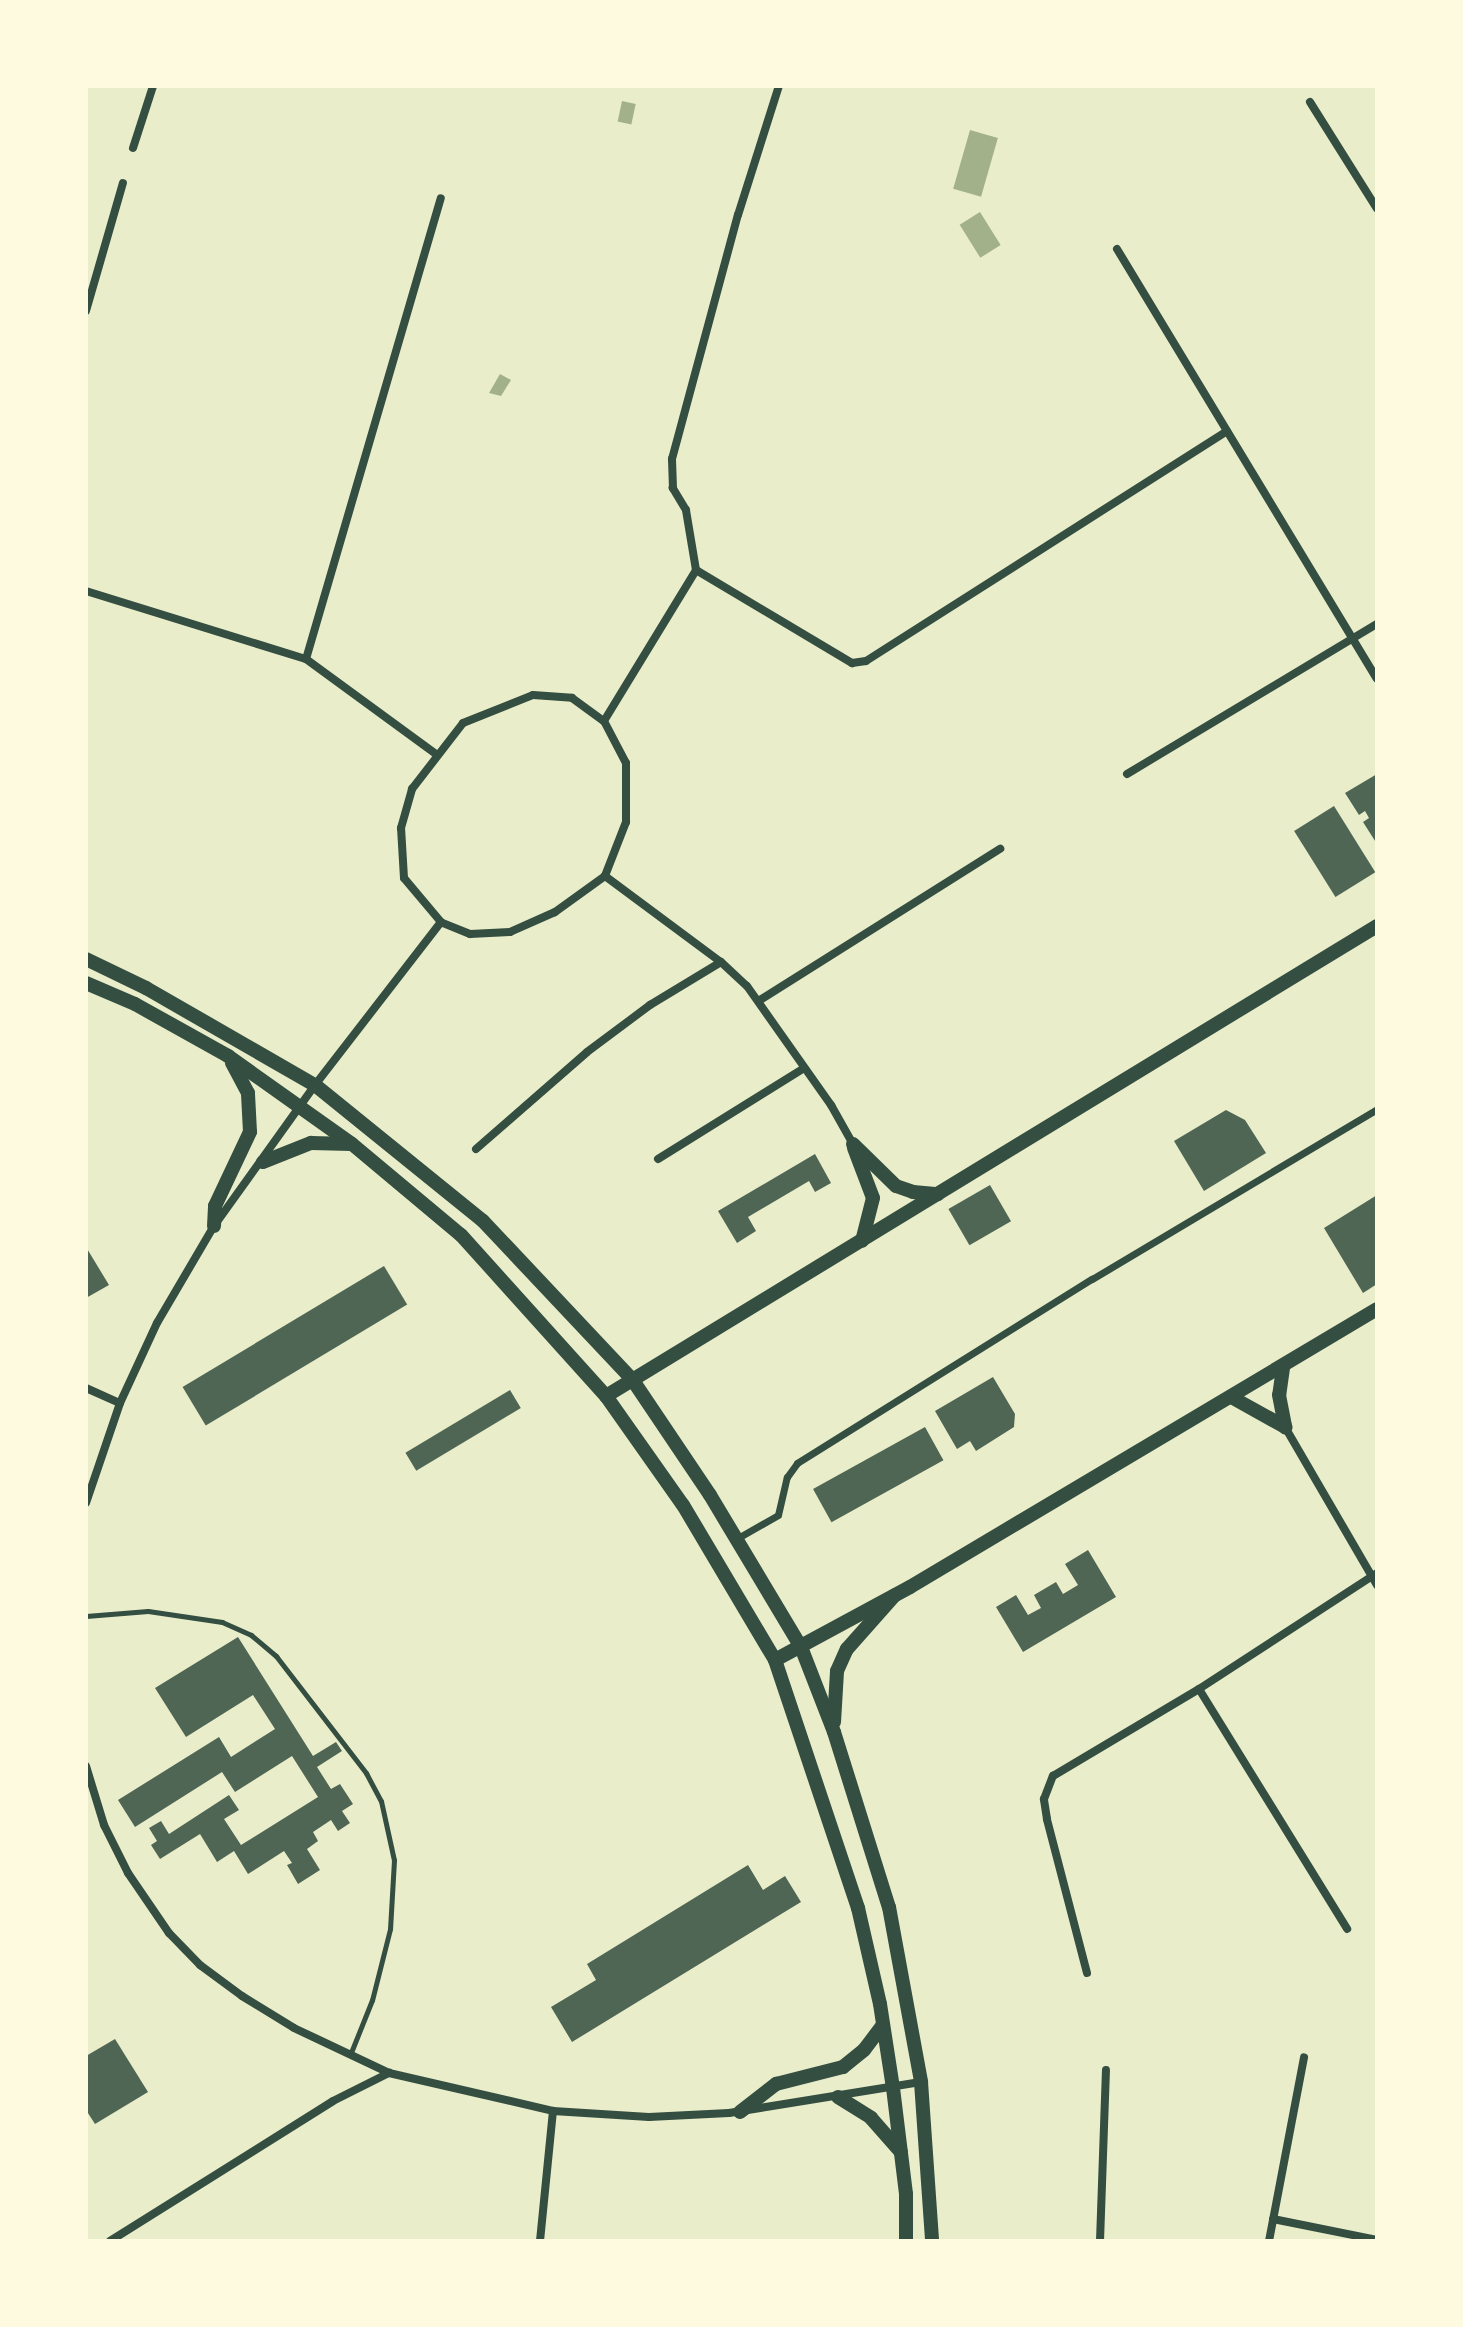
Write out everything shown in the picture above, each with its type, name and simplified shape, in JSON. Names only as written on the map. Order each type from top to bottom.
[{"type":"main road","points":[[606,1396],[1377,926]]},
{"type":"main road","points":[[86,959],[146,988],[315,1085],[483,1221],[632,1379],[736,1539],[801,1647],[834,1732],[889,1907],[921,2082],[932,2241]]},
{"type":"main road","points":[[86,983],[135,1004],[228,1056],[352,1144],[461,1235],[606,1396],[683,1505],[775,1660],[858,1908],[893,2088],[906,2194],[906,2241]]},
{"type":"main road","points":[[214,1226],[215,1206],[250,1132],[248,1093],[228,1056]]},
{"type":"main road","points":[[263,1162],[311,1143],[352,1144]]},
{"type":"main road","points":[[853,1144],[896,1186],[913,1192],[938,1194]]},
{"type":"main road","points":[[853,1144],[873,1198],[862,1241]]},
{"type":"main road","points":[[775,1660],[895,1595],[1233,1398],[1377,1309]]},
{"type":"main road","points":[[1283,1368],[1279,1395],[1285,1427]]},
{"type":"main road","points":[[1233,1398],[1256,1407],[1285,1427]]},
{"type":"main road","points":[[834,1732],[837,1671],[847,1649],[895,1595]]},
{"type":"main road","points":[[740,2112],[776,2084],[843,2067],[864,2050],[883,2025]]},
{"type":"main road","points":[[838,2097],[871,2118],[901,2152]]},
{"type":"street","points":[[133,148],[153,86]]},
{"type":"street","points":[[604,721],[696,570],[686,510],[673,488],[671,472],[738,215],[779,86]]},
{"type":"street","points":[[1310,102],[1377,209]]},
{"type":"street","points":[[86,311],[123,183]]},
{"type":"street","points":[[306,659],[441,198]]},
{"type":"street","points":[[1117,249],[1377,679]]},
{"type":"street","points":[[696,570],[852,663],[866,661],[1227,431]]},
{"type":"street","points":[[86,591],[306,659],[436,754]]},
{"type":"street","points":[[1127,774],[1377,624]]},
{"type":"street","points":[[533,695],[572,698],[604,721],[626,763],[626,822],[605,876],[555,912],[510,932],[470,934],[441,922],[404,878],[401,828],[412,789],[436,754],[463,723],[533,695]]},
{"type":"street","points":[[760,1000],[1000,849]]},
{"type":"street","points":[[605,876],[721,962],[760,1000],[853,1144]]},
{"type":"street","points":[[86,1503],[120,1403],[157,1323],[214,1226],[263,1162],[315,1085],[441,922]]},
{"type":"street","points":[[476,1149],[587,1052],[650,1005],[721,962]]},
{"type":"street","points":[[658,1159],[804,1068]]},
{"type":"street","points":[[736,1539],[778,1515],[787,1477],[797,1463],[1080,1287],[1377,1109]]},
{"type":"street","points":[[86,1388],[120,1403]]},
{"type":"street","points":[[1285,1427],[1374,1574],[1377,1585]]},
{"type":"street","points":[[1087,1973],[1047,1819],[1044,1799],[1047,1786],[1061,1769],[1199,1689],[1374,1574]]},
{"type":"street","points":[[1199,1689],[1347,1929]]},
{"type":"street","points":[[86,1766],[104,1825],[128,1873],[169,1933],[200,1965],[242,1996],[350,2056],[389,2073],[553,2111],[649,2117],[740,2112],[921,2082]]},
{"type":"street","points":[[1269,2241],[1304,2057]]},
{"type":"street","points":[[1100,2241],[1106,2070]]},
{"type":"street","points":[[110,2241],[333,2101],[389,2073]]},
{"type":"street","points":[[540,2241],[553,2111]]},
{"type":"street","points":[[1273,2219],[1377,2240]]},
{"type":"lane","points":[[86,1616],[148,1611],[222,1622],[251,1635],[276,1656],[366,1773],[381,1801],[394,1860],[390,1929],[372,2000],[350,2056]]},
{"type":"shaded area","points":[[622,101],[636,104],[631,124],[618,122]]},
{"type":"shaded area","points":[[970,130],[998,138],[981,197],[953,189]]},
{"type":"shaded area","points":[[980,212],[1001,245],[980,258],[960,225]]},
{"type":"shaded area","points":[[500,374],[511,380],[501,396],[489,393]]},
{"type":"building","points":[[1377,774],[1377,844],[1363,822],[1369,818],[1365,811],[1359,815],[1345,793]]},
{"type":"building","points":[[1334,806],[1375,872],[1335,897],[1294,831]]},
{"type":"building","points":[[1226,1110],[1245,1120],[1266,1153],[1204,1191],[1174,1141]]},
{"type":"building","points":[[815,1154],[831,1183],[815,1192],[809,1181],[748,1217],[756,1231],[737,1243],[718,1211]]},
{"type":"building","points":[[990,1185],[1011,1221],[969,1245],[948,1209]]},
{"type":"building","points":[[1377,1195],[1377,1284],[1363,1293],[1324,1228]]},
{"type":"building","points":[[86,1247],[109,1285],[86,1298]]},
{"type":"building","points":[[384,1266],[407,1305],[206,1426],[183,1387]]},
{"type":"building","points":[[993,1377],[1015,1414],[1014,1427],[976,1451],[970,1441],[957,1449],[935,1411]]},
{"type":"building","points":[[510,1390],[521,1408],[416,1471],[405,1453]]},
{"type":"building","points":[[925,1427],[943,1460],[831,1522],[813,1489]]},
{"type":"building","points":[[1088,1550],[1116,1597],[1023,1652],[996,1607],[1016,1595],[1028,1615],[1041,1608],[1034,1595],[1056,1582],[1063,1594],[1078,1585],[1065,1564]]},
{"type":"building","points":[[238,1637],[313,1756],[336,1742],[342,1751],[317,1767],[331,1789],[340,1784],[353,1804],[342,1811],[350,1823],[338,1831],[331,1820],[313,1832],[318,1841],[307,1849],[320,1870],[298,1884],[287,1865],[292,1863],[284,1851],[248,1874],[234,1851],[217,1862],[200,1834],[160,1859],[151,1845],[157,1841],[149,1828],[161,1821],[169,1834],[229,1795],[239,1810],[224,1819],[241,1845],[318,1797],[292,1756],[235,1792],[222,1772],[135,1827],[118,1800],[219,1737],[231,1757],[275,1729],[253,1695],[186,1737],[155,1688]]},
{"type":"building","points":[[748,1865],[763,1890],[785,1876],[801,1902],[572,2042],[551,2007],[596,1980],[587,1964]]},
{"type":"building","points":[[115,2039],[148,2092],[95,2124],[86,2110],[86,2056]]}]
